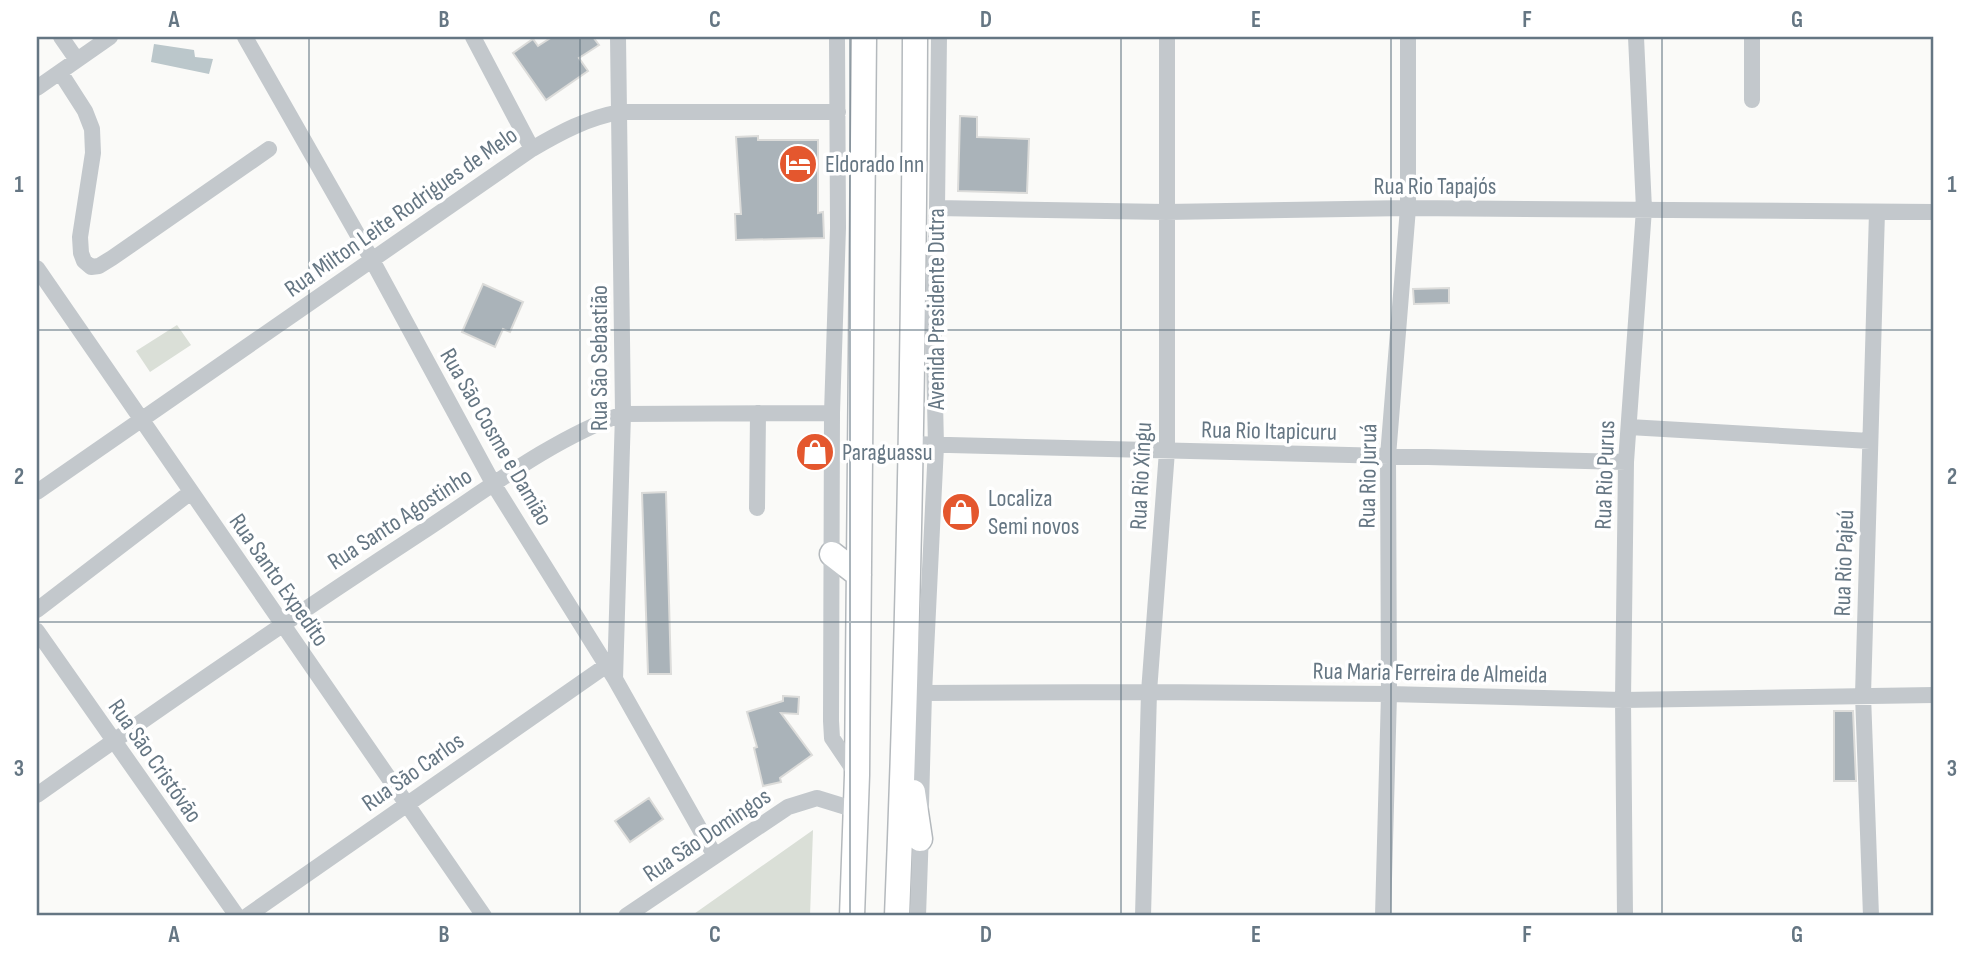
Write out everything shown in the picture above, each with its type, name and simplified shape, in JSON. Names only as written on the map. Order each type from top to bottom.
[{"type":"highway","points":[[852,916],[857,775],[864,37]]},
{"type":"highway","name":"Avenida Presidente Dutra","points":[[897,916],[914,342],[915,37]]},
{"type":"highway","points":[[914,342],[933,311]]},
{"type":"highway","points":[[832,554],[859,575]]},
{"type":"highway","points":[[904,739],[920,839]]},
{"type":"street","points":[[61,37],[77,60]]},
{"type":"street","points":[[37,88],[110,37]]},
{"type":"street","name":"Rua São Cosme e Damião","points":[[246,37],[372,260],[494,485],[611,672],[715,856]]},
{"type":"street","points":[[473,37],[531,149]]},
{"type":"street","name":"Rua São Sebastião","points":[[611,672],[623,414],[618,37]]},
{"type":"street","points":[[837,37],[838,228],[832,413],[832,738],[857,775]]},
{"type":"street","name":"Avenida Presidente Dutra","points":[[918,916],[924,693],[936,446],[933,311],[939,37]]},
{"type":"street","name":"Rua Rio Xingu","points":[[1143,916],[1149,692],[1167,451],[1167,37]]},
{"type":"street","name":"Rua Rio Juruá","points":[[1383,916],[1389,694],[1388,456],[1408,208],[1408,37]]},
{"type":"street","name":"Rua Rio Purus","points":[[1625,916],[1623,700],[1626,463],[1644,209],[1636,37]]},
{"type":"street","points":[[1752,37],[1752,100]]},
{"type":"street","points":[[61,72],[85,110],[92,128],[93,153],[80,237],[81,253],[84,261],[91,267],[99,266],[112,258],[269,149]]},
{"type":"street","name":"Rua Milton Leite Rodrigues de Melo","points":[[37,492],[531,149],[576,124],[596,116],[620,112],[838,112]]},
{"type":"street","name":"Rua Rio Tapajós","points":[[937,208],[1166,212],[1408,208],[1934,212]]},
{"type":"street","name":"Rua Rio Pajeú","points":[[1871,916],[1863,695],[1877,212]]},
{"type":"street","name":"Rua Santo Expedito","points":[[37,268],[484,916]]},
{"type":"street","name":"Rua Santo Agostinho","points":[[37,795],[281,624],[570,436],[597,423],[623,414],[832,413]]},
{"type":"street","points":[[757,508],[758,414]]},
{"type":"street","points":[[1629,427],[1870,441]]},
{"type":"street","name":"Rua Rio Itapicuru","points":[[910,444],[1626,463]]},
{"type":"street","points":[[37,610],[191,492]]},
{"type":"street","name":"Rua São Cristóvão","points":[[37,631],[237,916]]},
{"type":"street","name":"Rua São Carlos","points":[[247,916],[407,804],[611,672]]},
{"type":"street","name":"Rua Maria Ferreira de Almeida","points":[[924,693],[1389,694],[1623,700],[1934,695]]},
{"type":"street","name":"Rua São Domingos","points":[[626,916],[774,815],[803,801],[822,799],[856,810]]},
{"type":"shaded area","points":[[154,44],[194,50],[195,57],[213,59],[209,74],[151,62]]},
{"type":"shaded area","points":[[177,325],[191,345],[150,372],[136,351]]},
{"type":"shaded area","points":[[813,830],[810,916],[691,916]]},
{"type":"building","points":[[552,37],[593,37],[599,45],[579,58],[588,71],[546,100],[513,53],[533,39],[538,46]]},
{"type":"building","points":[[960,116],[977,117],[977,137],[1029,139],[1027,193],[958,191]]},
{"type":"building","points":[[758,136],[758,140],[818,140],[818,213],[823,212],[824,238],[736,240],[735,214],[741,214],[736,137]]},
{"type":"building","points":[[483,284],[523,302],[510,332],[503,329],[495,347],[462,332]]},
{"type":"building","points":[[1449,288],[1449,303],[1414,304],[1413,289]]},
{"type":"building","points":[[666,492],[671,674],[648,674],[642,493]]},
{"type":"building","points":[[783,696],[799,697],[798,714],[781,713],[812,755],[780,778],[781,782],[763,786],[754,748],[757,747],[747,712],[783,701]]},
{"type":"building","points":[[1834,711],[1853,711],[1856,781],[1834,781]]},
{"type":"building","points":[[649,798],[663,819],[630,842],[615,821]]},
{"type":"place","name":"Eldorado Inn","points":[[798,164]]},
{"type":"place","name":"Paraguassu","points":[[815,452]]},
{"type":"place","name":"Localiza Semi novos","points":[[961,512]]}]
